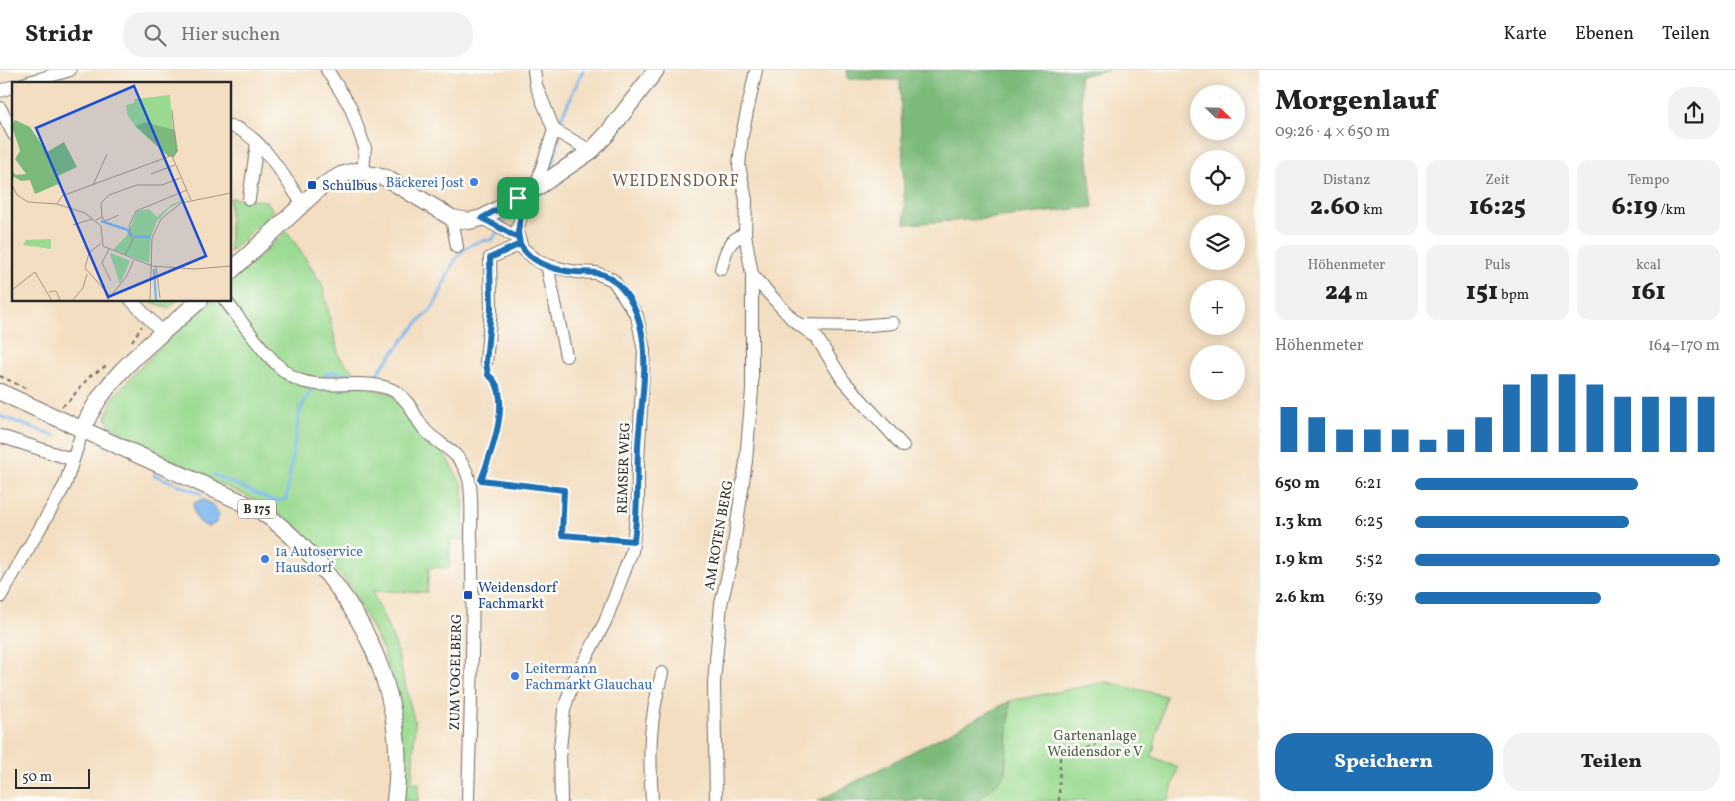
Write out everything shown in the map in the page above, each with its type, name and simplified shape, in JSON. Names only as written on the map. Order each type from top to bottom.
[{"type":"main road","points":[[231,271],[302,203],[322,186],[340,175],[364,172],[386,178],[452,218],[469,221],[482,218],[535,189],[591,151],[607,134],[656,70]]},
{"type":"main road","points":[[83,429],[98,400],[116,378],[199,301]]},
{"type":"main road","name":"B 175","points":[[0,392],[271,517],[304,547],[338,587],[356,612],[371,642],[393,712],[398,750],[395,801]]},
{"type":"street","points":[[30,82],[70,70]]},
{"type":"street","points":[[327,70],[350,106],[365,148],[364,172]]},
{"type":"street","points":[[534,70],[536,85],[554,130],[591,151]]},
{"type":"street","name":"AM ROTEN BERG","points":[[716,801],[714,683],[721,604],[732,558],[746,462],[752,390],[752,275],[745,234],[746,200],[739,166],[742,135],[756,70]]},
{"type":"street","points":[[0,91],[12,87]]},
{"type":"street","points":[[0,108],[12,131]]},
{"type":"street","points":[[231,126],[244,131],[257,143],[302,203]]},
{"type":"street","points":[[535,189],[554,130]]},
{"type":"street","points":[[249,199],[257,143]]},
{"type":"street","points":[[486,362],[491,309],[490,258],[519,241],[522,211],[518,198]]},
{"type":"street","points":[[452,218],[457,247]]},
{"type":"street","name":"REMSER WEG","points":[[482,218],[519,241],[528,255],[547,265],[565,271],[606,275],[613,280],[637,316],[644,352],[638,462],[638,500],[634,541],[627,566],[605,622],[572,684],[564,710],[560,749],[561,801]]},
{"type":"street","points":[[721,269],[729,245],[737,236],[745,234]]},
{"type":"street","points":[[547,265],[566,356]]},
{"type":"street","points":[[752,275],[793,320],[817,338],[843,380],[903,446]]},
{"type":"street","points":[[132,301],[163,333]]},
{"type":"street","name":"ZUM VOGELBERG","points":[[226,301],[274,362],[298,380],[322,384],[368,385],[394,390],[409,403],[425,430],[447,446],[475,480],[468,801]]},
{"type":"street","points":[[800,325],[858,326],[892,323]]},
{"type":"street","points":[[0,597],[69,476],[71,459],[83,429]]},
{"type":"street","points":[[0,436],[71,459]]},
{"type":"street","points":[[652,801],[649,737],[653,708],[662,673]]},
{"type":"path","points":[[131,345],[137,332],[151,322]]},
{"type":"path","points":[[486,362],[488,375],[496,380],[500,389],[498,431],[475,480],[564,490],[562,535],[634,541]]},
{"type":"path","points":[[58,406],[67,403],[90,376],[110,364]]},
{"type":"path","points":[[0,376],[34,393]]},
{"type":"path","points":[[1059,801],[1060,758],[1066,754],[1096,745]]},
{"type":"green space","points":[[847,70],[1108,70],[1079,76],[1093,207],[985,219],[905,224],[900,80],[848,79]]},
{"type":"green space","points":[[231,198],[267,201],[273,211],[231,251]]},
{"type":"green space","points":[[287,231],[322,284],[339,356],[369,389],[389,393],[403,402],[446,457],[463,486],[464,540],[450,539],[449,568],[429,567],[427,592],[372,591],[395,643],[415,724],[412,782],[419,783],[418,801],[402,801],[396,694],[383,650],[350,585],[301,533],[269,506],[200,475],[110,426],[106,418],[113,397],[155,352],[211,301],[231,301],[231,282]]},
{"type":"green space","points":[[148,301],[177,301],[169,308]]},
{"type":"green space","name":"Gartenanlage Weidensdor e V","points":[[1106,682],[1166,696],[1152,756],[1178,768],[1168,801],[977,801],[1005,775],[1010,701]]},
{"type":"green space","points":[[1010,701],[1005,775],[977,801],[818,801]]},
{"type":"water","points":[[203,499],[214,506],[219,514],[216,523],[208,527],[198,521],[194,512],[194,503]]},
{"type":"waterway","points":[[559,128],[560,121],[583,70]]},
{"type":"waterway","points":[[548,170],[554,163],[559,138]]},
{"type":"waterway","points":[[502,225],[509,213]]},
{"type":"waterway","points":[[324,376],[331,372],[374,377],[417,323],[431,310],[459,254],[467,247],[478,242],[492,240],[499,230]]},
{"type":"waterway","points":[[214,475],[274,501],[286,499],[300,410],[311,390]]},
{"type":"waterway","points":[[0,416],[55,436]]},
{"type":"waterway","points":[[154,475],[202,494]]},
{"type":"place","name":"Bäckerei Jost","points":[[474,182]]},
{"type":"place","name":"Schulbus","points":[[312,185]]},
{"type":"place","name":"1a Autoservice Hausdorf","points":[[265,559]]},
{"type":"place","name":"Weidensdorf Fachmarkt","points":[[468,595]]},
{"type":"place","name":"Leitermann Fachmarkt Glauchau","points":[[515,676]]},
{"type":"district","name":"WEIDENSDORF","points":[[676,180]]},
{"type":"route","points":[[518,198],[482,218],[518,238],[518,240],[520,244],[522,248],[528,255],[539,262],[565,271],[606,275],[613,280],[637,316],[644,352],[639,433],[638,500],[634,541],[562,535],[564,490],[481,480],[498,431],[500,389],[496,380],[488,375],[486,362],[491,309],[490,258],[520,244],[518,232],[522,211],[518,198]]}]
